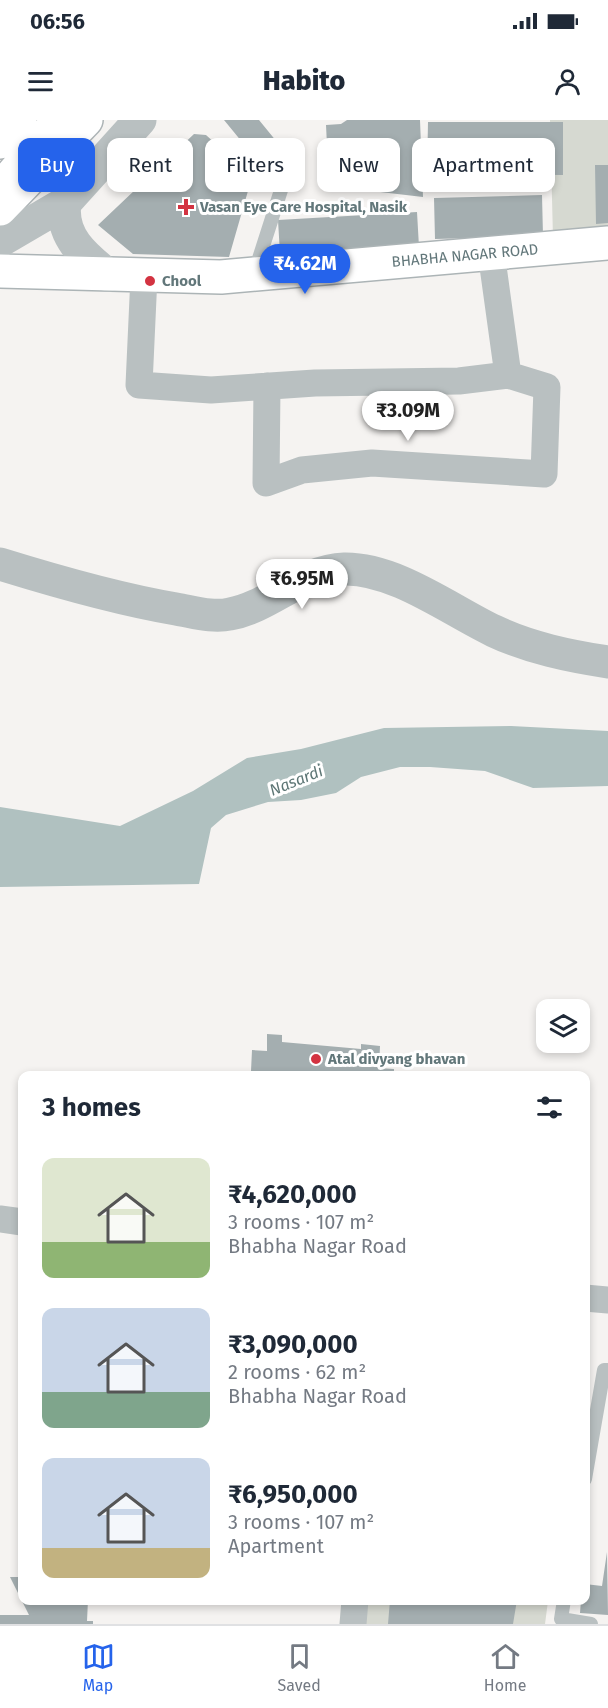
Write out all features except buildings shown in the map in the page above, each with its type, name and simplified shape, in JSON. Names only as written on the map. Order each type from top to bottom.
[{"type":"main road","points":[[0,142],[20,120]]},
{"type":"main road","points":[[0,189],[59,120]]},
{"type":"main road","points":[[0,209],[86,120]]},
{"type":"main road","name":"BHABHA NAGAR ROAD","points":[[0,271],[221,277],[608,243]]},
{"type":"street","points":[[0,241],[65,203],[140,120]]},
{"type":"street","points":[[65,203],[62,220],[73,239],[86,257],[108,275]]},
{"type":"street","points":[[491,252],[508,375]]},
{"type":"street","points":[[144,276],[139,385],[212,390],[267,386],[459,381],[508,375],[547,387],[544,474],[372,463],[302,470],[266,483],[267,386]]},
{"type":"street","points":[[0,564],[155,606],[209,615],[230,615],[312,577],[344,569],[390,577],[496,632],[547,650],[608,662]]},
{"type":"street","points":[[0,1219],[18,1221]]},
{"type":"street","points":[[590,1298],[608,1300]]},
{"type":"street","points":[[353,1624],[355,1605]]},
{"type":"lane","points":[[254,274],[280,192]]},
{"type":"lane","points":[[590,1450],[604,1370],[608,1370]]},
{"type":"lane","points":[[563,1605],[561,1619],[591,1624]]},
{"type":"shaded area","points":[[550,120],[608,120],[608,233],[553,238],[552,192],[555,192],[555,138],[550,138]]},
{"type":"shaded area","points":[[362,1605],[547,1605],[545,1624],[360,1624]]},
{"type":"water","name":"Nasardi","points":[[511,726],[608,731],[608,786],[533,788],[485,771],[400,767],[361,777],[336,793],[301,800],[268,802],[226,815],[211,828],[199,884],[0,887],[0,807],[120,826],[193,791],[247,758],[301,749],[384,728]]},
{"type":"place","name":"Vasan Eye Care Hospital, Nasik","points":[[186,207]]},
{"type":"place","name":"Chool","points":[[150,281]]},
{"type":"place","name":"Atal divyang bhavan","points":[[316,1059]]}]
